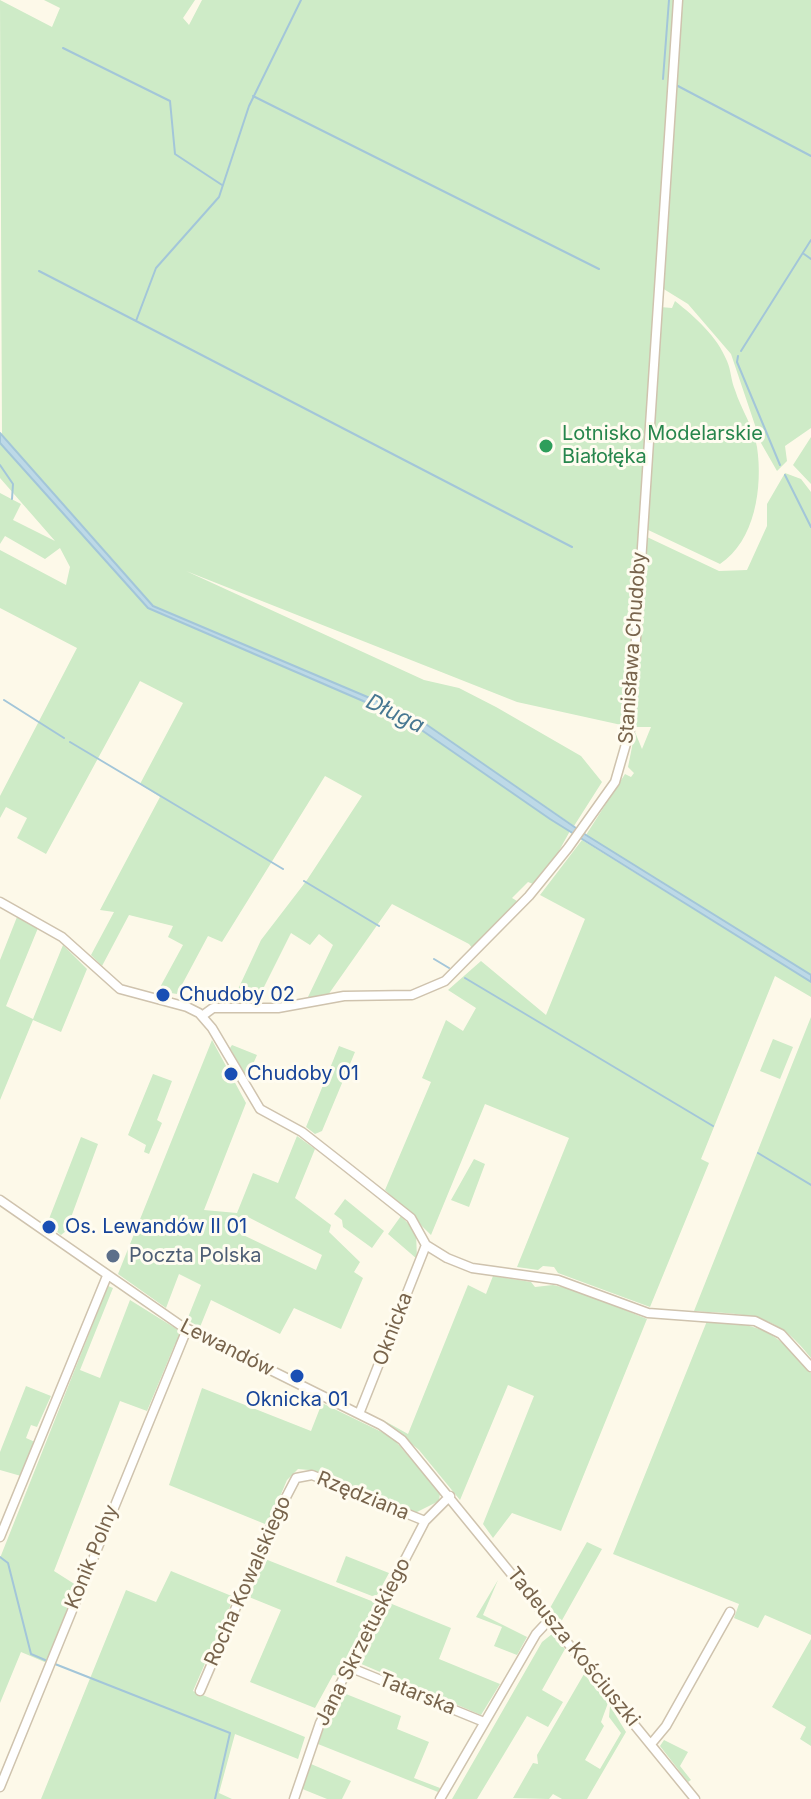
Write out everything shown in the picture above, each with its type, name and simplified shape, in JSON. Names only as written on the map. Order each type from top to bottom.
[{"type":"street","name":"Stanisława Chudoby","points":[[202,1016],[213,1008],[293,1007],[344,996],[412,995],[437,986],[465,964],[568,848],[615,782],[630,730],[678,0]]},
{"type":"street","points":[[0,902],[62,937],[120,989],[187,1007],[202,1016],[260,1109],[317,1143],[403,1211],[419,1227],[426,1245],[459,1264],[558,1280],[648,1313],[755,1321],[781,1334],[811,1367]]},
{"type":"street","name":"Lewandów","points":[[0,1200],[187,1329],[359,1414],[404,1442],[450,1496]]},
{"type":"street","name":"Oknicka","points":[[359,1414],[426,1245]]},
{"type":"street","points":[[0,1537],[107,1276]]},
{"type":"street","name":"Konik Polny","points":[[0,1787],[187,1329]]},
{"type":"street","name":"Rzędziana","points":[[301,1476],[312,1475],[425,1521]]},
{"type":"street","name":"Rocha Kowalskiego","points":[[200,1691],[286,1494],[301,1476]]},
{"type":"street","name":"Jana Skrzetuskiego","points":[[294,1799],[307,1754],[349,1667],[425,1521],[450,1496]]},
{"type":"street","name":"Tadeusza Kościuszki","points":[[450,1496],[695,1799]]},
{"type":"street","points":[[651,1744],[666,1726],[730,1612]]},
{"type":"street","points":[[440,1799],[536,1634],[550,1619]]},
{"type":"street","name":"Tatarska","points":[[349,1667],[484,1722]]},
{"type":"green space","points":[[0,0],[52,27],[60,8],[44,0],[195,0],[183,18],[189,25],[202,0],[674,0],[626,726],[517,702],[186,571],[424,680],[459,688],[581,756],[602,782],[574,826],[417,718],[153,606],[2,436]]},
{"type":"green space","points":[[683,0],[811,0],[811,428],[785,446],[787,461],[777,471],[761,443],[731,354],[688,304],[662,288]]},
{"type":"green space","points":[[675,301],[705,328],[723,352],[757,447],[759,479],[754,512],[741,542],[720,564],[644,528],[660,307],[672,308]]},
{"type":"green space","points":[[811,437],[811,484],[793,465]]},
{"type":"green space","points":[[0,443],[148,608],[407,720],[429,733],[570,831],[555,858],[533,884],[528,882],[512,898],[517,901],[473,949],[469,944],[392,904],[328,995],[307,999],[333,945],[319,934],[310,945],[291,933],[257,1001],[233,1000],[261,940],[307,880],[362,796],[325,776],[222,942],[208,936],[177,994],[158,991],[183,945],[168,937],[173,926],[129,915],[102,966],[91,955],[114,912],[100,910],[160,797],[140,784],[183,703],[140,681],[46,854],[17,838],[27,818],[6,807],[0,818],[0,796],[77,648],[0,608],[0,550],[66,585],[70,567],[60,548],[45,559],[5,536],[0,544],[0,493],[21,504],[13,520],[55,541],[0,478]]},
{"type":"green space","points":[[785,473],[801,479],[811,492],[811,975],[586,835],[625,774],[631,777],[634,773],[628,767],[635,732],[642,749],[651,727],[633,727],[647,537],[719,571],[747,570],[767,526],[767,504]]},
{"type":"green space","points":[[582,840],[811,982],[811,997],[775,976],[701,1159],[709,1163],[650,1307],[558,1273],[554,1267],[543,1266],[538,1270],[517,1267],[569,1138],[485,1104],[431,1235],[385,1190],[431,1082],[422,1078],[446,1020],[463,1031],[476,1008],[448,990],[481,961],[546,1015],[585,919],[540,895]]},
{"type":"green space","points":[[17,917],[38,928],[6,1006],[33,1019],[63,945],[87,969],[61,1032],[33,1020],[0,1100],[0,960]]},
{"type":"green space","points":[[811,1017],[811,1358],[785,1331],[759,1318],[694,1311]]},
{"type":"green space","points":[[773,1039],[793,1047],[780,1079],[760,1071]]},
{"type":"green space","points":[[212,1040],[246,1103],[204,1210],[237,1213],[253,1173],[278,1183],[297,1136],[315,1149],[295,1198],[331,1225],[329,1232],[360,1262],[354,1272],[363,1278],[341,1329],[294,1308],[280,1334],[211,1300],[200,1327],[187,1320],[201,1285],[179,1274],[166,1308],[118,1274]],"holes":[[[246,1216],[322,1255],[316,1270],[239,1233]]]},
{"type":"green space","points":[[232,1045],[257,1055],[247,1078],[230,1048]]},
{"type":"green space","points":[[339,1046],[355,1052],[322,1131],[315,1134],[306,1127]]},
{"type":"green space","points":[[153,1074],[172,1081],[157,1120],[162,1123],[149,1154],[144,1152],[146,1145],[128,1135]]},
{"type":"green space","points":[[81,1137],[98,1144],[66,1231],[61,1235],[47,1224]]},
{"type":"green space","points":[[474,1159],[485,1164],[469,1207],[451,1200]]},
{"type":"green space","points":[[345,1199],[384,1231],[372,1248],[343,1227],[342,1220],[334,1214]]},
{"type":"green space","points":[[401,1216],[416,1232],[417,1259],[388,1234]]},
{"type":"green space","points":[[493,1276],[531,1282],[535,1287],[553,1285],[578,1291],[647,1319],[561,1531],[512,1513],[493,1538],[483,1524],[534,1396],[508,1385],[460,1500],[419,1450],[383,1420],[408,1434],[468,1285],[486,1294]]},
{"type":"green space","points":[[108,1286],[113,1288],[80,1370],[100,1378],[130,1300],[183,1333],[175,1344],[147,1411],[120,1401],[54,1571],[76,1585],[47,1663],[21,1652],[0,1703],[0,1558]]},
{"type":"green space","points":[[707,1321],[741,1324],[766,1332],[787,1347],[811,1373],[811,1635],[765,1615],[758,1628],[734,1618],[739,1604],[613,1554]]},
{"type":"green space","points":[[26,1386],[51,1396],[37,1427],[31,1425],[26,1438],[35,1442],[21,1476],[0,1470],[0,1452]]},
{"type":"green space","points":[[202,1388],[311,1431],[322,1403],[392,1437],[440,1493],[439,1501],[415,1513],[309,1470],[298,1469],[287,1480],[270,1520],[265,1524],[169,1485]]},
{"type":"green space","points":[[587,1542],[602,1549],[561,1622],[550,1608]]},
{"type":"green space","points":[[346,1556],[389,1573],[377,1595],[372,1596],[336,1582]]},
{"type":"green space","points":[[265,1559],[379,1604],[339,1676],[333,1675],[315,1708],[250,1682],[281,1610],[249,1597]]},
{"type":"green space","points":[[171,1571],[234,1597],[193,1691],[305,1737],[298,1759],[235,1734],[219,1793],[232,1799],[41,1799],[126,1590],[156,1602]]},
{"type":"green space","points":[[498,1580],[483,1615],[527,1637],[517,1655],[494,1646],[502,1627],[476,1617]]},
{"type":"green space","points":[[387,1602],[451,1628],[439,1659],[500,1684],[481,1715],[359,1663]]},
{"type":"green space","points":[[552,1634],[565,1649],[542,1690],[563,1702],[548,1727],[527,1716],[477,1799],[452,1799],[542,1642]]},
{"type":"green space","points":[[811,1639],[811,1746],[800,1739],[806,1727],[772,1707]]},
{"type":"green space","points":[[584,1674],[608,1703],[601,1722],[604,1726],[585,1760],[600,1769],[621,1733],[609,1717],[610,1706],[626,1732],[587,1799],[562,1799],[553,1794],[549,1799],[513,1798],[533,1763],[538,1764],[537,1755]]},
{"type":"green space","points":[[341,1692],[401,1716],[397,1729],[429,1742],[414,1778],[440,1788],[438,1792],[318,1744],[329,1713]]},
{"type":"green space","points":[[664,1740],[688,1752],[680,1766],[691,1780],[688,1782],[660,1746]]},
{"type":"green space","points":[[311,1764],[351,1781],[342,1799],[327,1799],[300,1788]]},
{"type":"water","name":"Długa","points":[[0,433],[153,606],[417,718],[586,835],[811,975],[811,982],[550,819],[407,720],[148,608],[0,443]]},
{"type":"waterway","points":[[39,271],[136,321],[156,268],[219,197],[249,106],[301,0]]},
{"type":"waterway","points":[[663,79],[669,0]]},
{"type":"waterway","points":[[63,48],[170,101],[175,154],[222,185]]},
{"type":"waterway","points":[[676,85],[811,156]]},
{"type":"waterway","points":[[253,96],[599,269]]},
{"type":"waterway","points":[[741,351],[811,240]]},
{"type":"waterway","points":[[804,254],[811,259]]},
{"type":"waterway","points":[[136,321],[572,547]]},
{"type":"waterway","points":[[738,356],[737,362],[780,465]]},
{"type":"waterway","points":[[0,465],[13,484],[12,499]]},
{"type":"waterway","points":[[785,475],[811,527]]},
{"type":"waterway","points":[[4,700],[64,738]]},
{"type":"waterway","points":[[70,742],[283,869]]},
{"type":"waterway","points":[[304,881],[379,926]]},
{"type":"waterway","points":[[434,959],[449,968]]},
{"type":"waterway","points":[[465,978],[713,1126]]},
{"type":"waterway","points":[[758,1153],[811,1185]]},
{"type":"waterway","points":[[0,1557],[8,1563],[31,1654],[45,1660]]},
{"type":"waterway","points":[[55,1664],[230,1733],[215,1799]]},
{"type":"place","name":"Lotnisko Modelarskie Białołęka","points":[[546,446]]},
{"type":"place","name":"Chudoby 02","points":[[163,995]]},
{"type":"place","name":"Chudoby 01","points":[[231,1074]]},
{"type":"place","name":"Os. Lewandów II 01","points":[[49,1227]]},
{"type":"place","name":"Poczta Polska","points":[[113,1256]]},
{"type":"place","name":"Oknicka 01","points":[[297,1376]]}]
